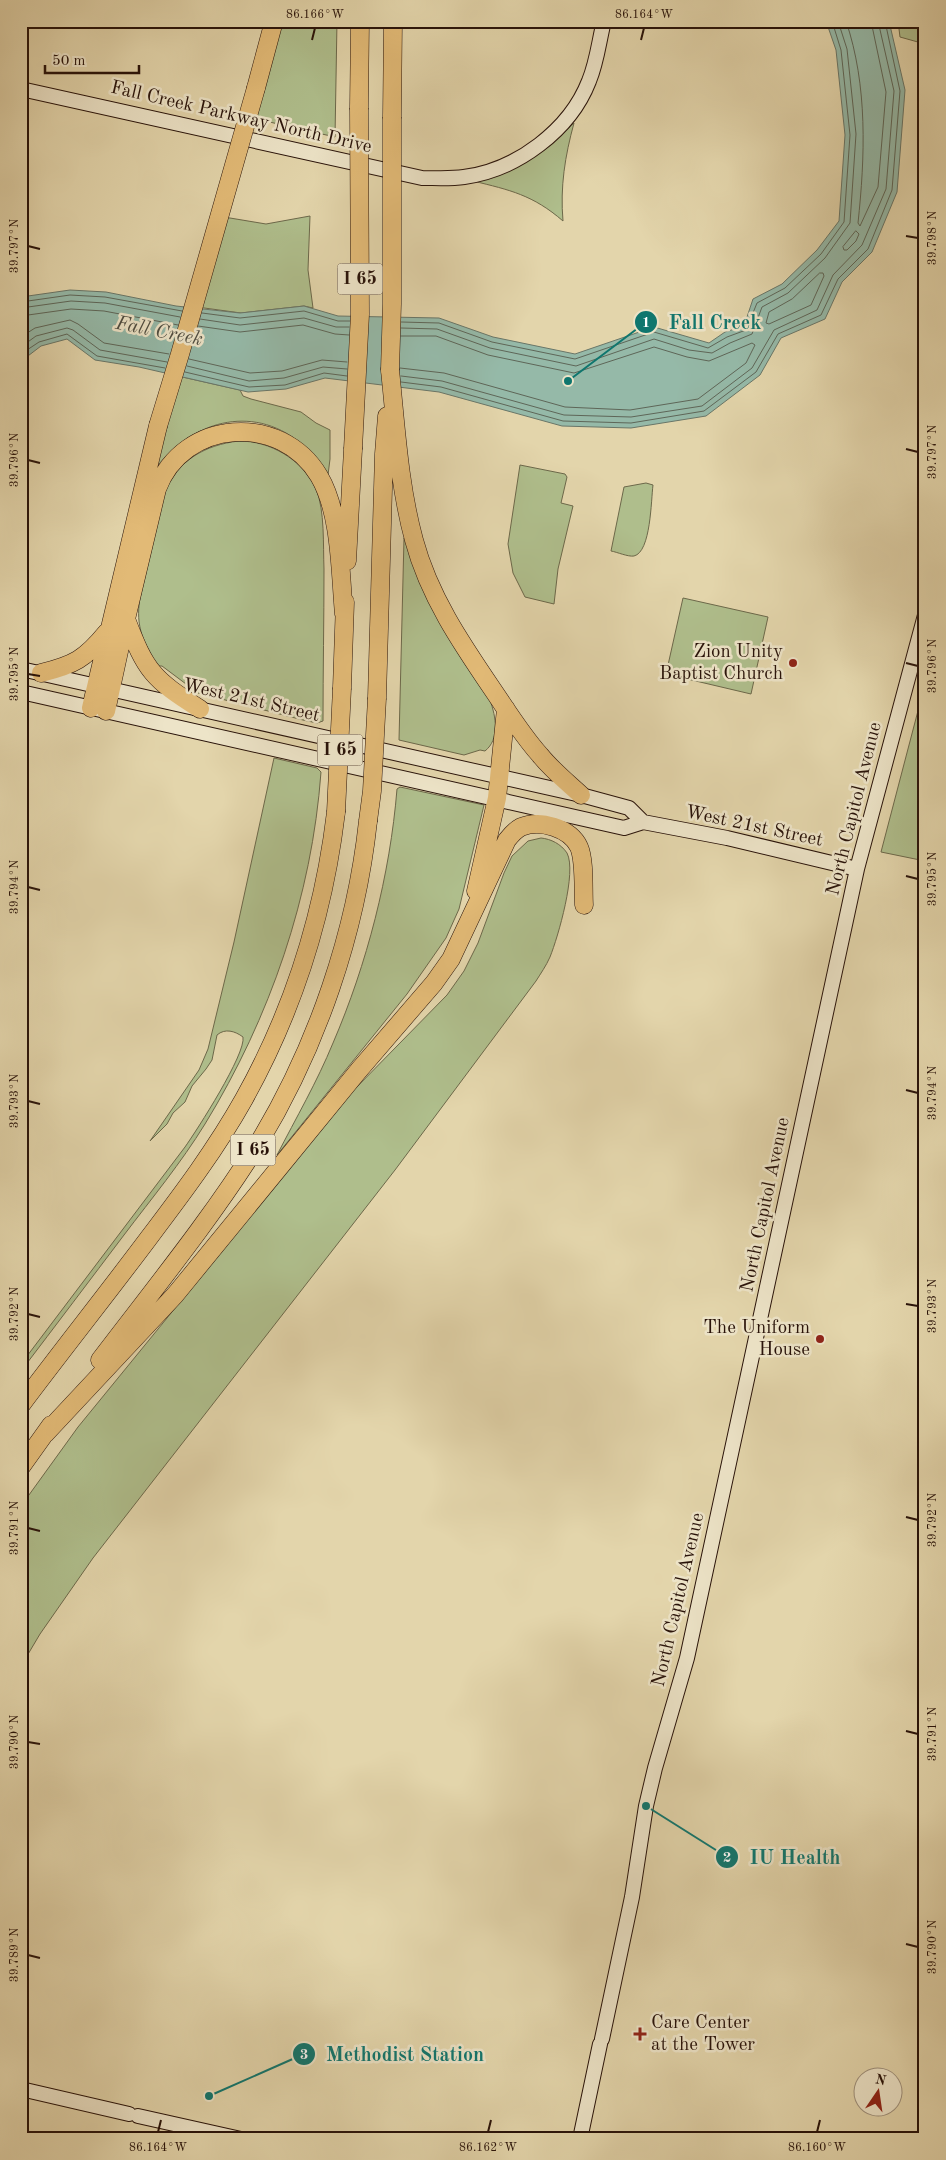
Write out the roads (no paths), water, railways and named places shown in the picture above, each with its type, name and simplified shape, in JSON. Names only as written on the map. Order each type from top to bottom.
[{"type":"highway","points":[[104,687],[109,630],[158,426],[274,21]]},
{"type":"highway","name":"I 65","points":[[21,1405],[184,1192],[245,1097],[279,1028],[305,956],[321,900],[336,812],[344,614],[360,314],[360,21]]},
{"type":"highway","name":"I 65","points":[[21,1467],[207,1218],[258,1143],[286,1094],[315,1030],[343,946],[364,855],[372,791],[391,454],[393,21]]},
{"type":"highway","points":[[99,710],[104,687],[126,619],[157,490],[166,470],[183,452],[198,442],[220,434],[241,431],[262,434],[282,441],[305,458],[319,476],[328,497],[334,520],[344,614]]},
{"type":"highway","points":[[391,454],[409,522],[429,584],[461,642],[540,756],[581,794]]},
{"type":"highway","points":[[126,619],[140,654],[152,674],[166,687],[200,708]]},
{"type":"highway","points":[[41,673],[58,669],[81,659],[91,652],[109,630]]},
{"type":"highway","points":[[469,923],[496,798],[506,709]]},
{"type":"highway","points":[[45,1434],[175,1295],[359,1070],[434,983],[452,958],[507,840],[514,832],[529,825],[542,825],[556,828],[569,834],[577,843],[581,856],[584,905]]},
{"type":"main road","name":"Fall Creek Parkway North Drive","points":[[21,89],[422,178],[464,177],[493,169],[530,150],[554,133],[569,116],[589,81],[604,21]]},
{"type":"main road","name":"North Capitol Avenue","points":[[580,2139],[632,1897],[646,1806],[687,1658],[857,869],[925,615]]},
{"type":"main road","name":"West 21st Street","points":[[21,669],[581,794],[629,808],[643,822]]},
{"type":"main road","name":"West 21st Street","points":[[21,692],[624,828],[643,822],[727,838],[857,869]]},
{"type":"main road","points":[[21,2089],[241,2139]]},
{"type":"water","name":"Fall Creek","points":[[826,21],[889,21],[905,90],[897,192],[872,252],[842,282],[825,319],[781,338],[760,375],[706,416],[631,428],[562,426],[439,392],[325,378],[286,389],[248,392],[139,367],[95,360],[67,339],[41,346],[24,359],[21,359],[21,297],[70,290],[106,292],[176,306],[240,313],[304,306],[338,316],[439,318],[493,337],[575,354],[654,327],[709,343],[725,332],[744,326],[753,299],[782,284],[817,250],[839,221],[845,135],[836,50]]},
{"type":"place","name":"Fall Creek","points":[[568,381]]},
{"type":"place","name":"Zion Unity Baptist Church","points":[[793,663]]},
{"type":"place","name":"The Uniform House","points":[[820,1339]]},
{"type":"place","name":"IU Health","points":[[646,1806]]},
{"type":"place","name":"Care Center at the Tower","points":[[640,2034]]},
{"type":"place","name":"Methodist Station","points":[[209,2096]]}]
